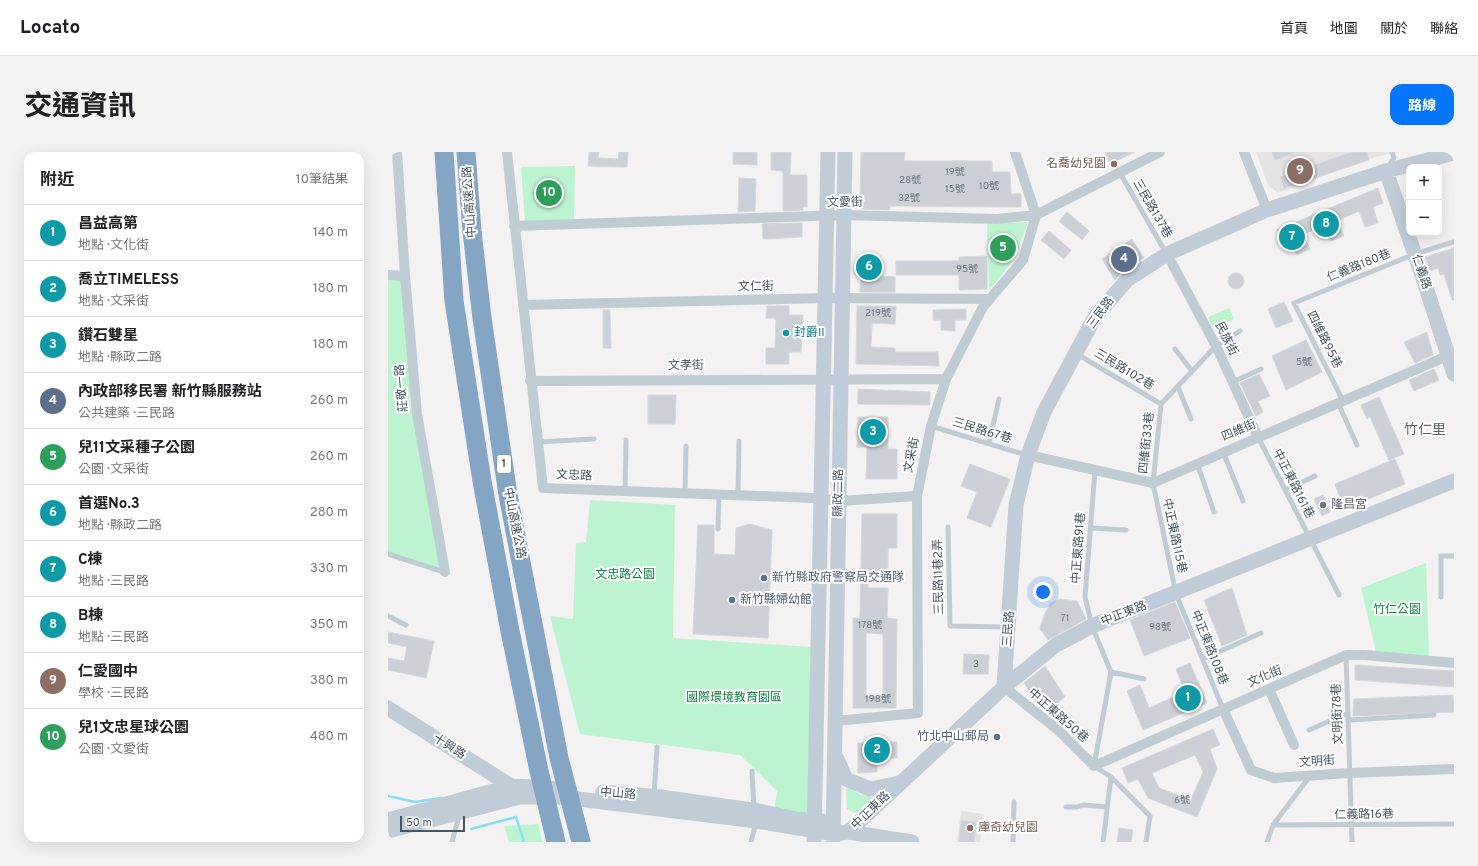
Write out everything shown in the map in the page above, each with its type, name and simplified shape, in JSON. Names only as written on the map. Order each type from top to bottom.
[{"type":"highway","name":"中山高速公路","points":[[444,152],[454,301],[482,481],[510,631],[539,771],[554,833]]},
{"type":"highway","name":"中山高速公路","points":[[466,152],[472,230],[482,318],[508,495],[563,772],[579,835]]},
{"type":"street","name":"莊敬一路","points":[[397,152],[405,276],[417,414],[445,572]]},
{"type":"street","name":"文忠路","points":[[508,152],[522,305],[543,488],[719,494],[839,501],[918,496]]},
{"type":"street","name":"縣政二路","points":[[814,831],[828,152]]},
{"type":"street","name":"縣政二路","points":[[837,833],[835,752],[845,152]]},
{"type":"street","points":[[1015,152],[1036,215]]},
{"type":"street","name":"文愛街","points":[[514,226],[826,216],[998,219],[1036,215],[1160,152]]},
{"type":"street","points":[[1244,152],[1267,210]]},
{"type":"street","name":"三民路","points":[[1004,687],[1016,505],[1028,455],[1044,412],[1077,354],[1095,317],[1127,280],[1167,254],[1267,210],[1386,171],[1454,153]]},
{"type":"street","name":"仁義路","points":[[1386,171],[1451,354],[1454,374]]},
{"type":"street","name":"文采街","points":[[836,721],[918,713],[918,496],[931,426],[946,379],[989,299],[1023,260],[1036,215]]},
{"type":"street","name":"民族街","points":[[1167,254],[1216,346],[1258,437]]},
{"type":"street","points":[[388,275],[405,276]]},
{"type":"street","name":"文仁街","points":[[522,305],[825,298],[989,299]]},
{"type":"street","name":"四維街","points":[[1153,483],[1196,463],[1341,403],[1451,354]]},
{"type":"street","name":"文孝街","points":[[530,381],[946,379]]},
{"type":"street","points":[[1028,455],[1153,483]]},
{"type":"street","name":"中正東路","points":[[837,833],[900,783],[1004,687],[1056,645],[1092,626],[1176,594],[1454,481]]},
{"type":"street","name":"文化街","points":[[1094,766],[1346,655],[1365,655],[1454,663]]},
{"type":"street","name":"中正東路50巷","points":[[1004,687],[1058,730],[1094,766]]},
{"type":"street","points":[[1269,689],[1294,745]]},
{"type":"street","name":"十興路","points":[[388,708],[515,791]]},
{"type":"street","name":"文明街","points":[[1223,709],[1251,770],[1274,778],[1349,773],[1454,769]]},
{"type":"street","points":[[835,752],[846,779],[870,789],[900,783]]},
{"type":"street","name":"中山路","points":[[515,791],[755,816]]},
{"type":"street","name":"中山路","points":[[388,831],[459,807],[515,791],[654,797],[755,816],[814,831],[912,842]]},
{"type":"street","name":"中山路","points":[[388,820],[459,807]]},
{"type":"lane","points":[[1386,171],[1394,158],[1392,152]]},
{"type":"lane","name":"三民路137巷","points":[[1120,173],[1167,254]]},
{"type":"lane","name":"仁義路180巷","points":[[1309,296],[1415,254],[1454,242]]},
{"type":"lane","name":"四維路95巷","points":[[1309,296],[1294,303],[1341,403]]},
{"type":"lane","points":[[1161,404],[1216,346],[1240,331]]},
{"type":"lane","points":[[1175,349],[1192,371]]},
{"type":"lane","name":"三民路102巷","points":[[1077,354],[1161,404]]},
{"type":"lane","points":[[1233,382],[1261,369]]},
{"type":"lane","points":[[1178,386],[1191,419]]},
{"type":"lane","points":[[989,443],[999,399]]},
{"type":"lane","points":[[1341,403],[1357,445]]},
{"type":"lane","name":"四維街33巷","points":[[1153,483],[1161,404]]},
{"type":"lane","name":"三民路67巷","points":[[931,426],[1028,455]]},
{"type":"lane","name":"中正東路161巷","points":[[1258,437],[1309,540],[1339,596]]},
{"type":"lane","points":[[538,442],[594,439]]},
{"type":"lane","points":[[625,491],[626,440]]},
{"type":"lane","points":[[738,495],[739,441]]},
{"type":"lane","points":[[685,493],[686,446]]},
{"type":"lane","points":[[1223,452],[1243,501]]},
{"type":"lane","points":[[1196,463],[1214,512]]},
{"type":"lane","name":"中正東路91巷","points":[[1095,470],[1085,598],[1092,626],[1111,672]]},
{"type":"lane","points":[[1285,490],[1315,476]]},
{"type":"lane","name":"中正東路115巷","points":[[1153,483],[1176,594]]},
{"type":"lane","points":[[718,529],[719,494]]},
{"type":"lane","name":"三民路11巷2弄","points":[[948,527],[950,626],[1009,627]]},
{"type":"lane","points":[[1090,528],[1126,530]]},
{"type":"lane","points":[[388,554],[445,572]]},
{"type":"lane","points":[[1441,597],[1441,556],[1454,556]]},
{"type":"lane","name":"中正東路108巷","points":[[1176,594],[1223,709]]},
{"type":"lane","points":[[388,616],[406,626]]},
{"type":"lane","points":[[1203,659],[1262,633]]},
{"type":"lane","name":"文明街78巷","points":[[1346,655],[1352,842]]},
{"type":"lane","points":[[1144,679],[1111,672],[1094,766],[1111,777],[1150,816],[1146,842]]},
{"type":"lane","points":[[1309,730],[1348,714]]},
{"type":"lane","points":[[1349,720],[1434,715]]},
{"type":"lane","points":[[654,797],[657,747]]},
{"type":"lane","points":[[751,842],[755,816],[752,771]]},
{"type":"lane","points":[[1267,842],[1273,825],[1311,775]]},
{"type":"lane","points":[[1103,842],[1111,777]]},
{"type":"lane","points":[[1014,802],[1014,842]]},
{"type":"lane","points":[[1066,807],[1077,808],[1083,805],[1107,807]]},
{"type":"lane","points":[[452,842],[459,807]]},
{"type":"lane","name":"仁義路16巷","points":[[1273,825],[1351,826],[1454,824]]},
{"type":"shaded area","points":[[1256,152],[1398,152],[1376,157],[1278,193],[1268,185]]},
{"type":"shaded area","name":"庫奇幼兒園","points":[[961,811],[984,814],[980,842],[957,842]]},
{"type":"green space","points":[[575,166],[574,219],[525,223],[521,167]]},
{"type":"green space","points":[[1028,222],[1014,259],[989,290],[987,224]]},
{"type":"green space","points":[[388,275],[405,276],[417,414],[445,572],[388,553]]},
{"type":"green space","points":[[1229,308],[1234,319],[1213,329],[1208,317]]},
{"type":"green space","name":"國際環境教育園區","points":[[590,500],[675,505],[673,638],[812,647],[809,815],[774,811],[777,791],[740,755],[580,734],[550,616],[573,619],[576,543],[586,542]]},
{"type":"green space","name":"竹仁公園","points":[[1426,563],[1429,656],[1376,652],[1361,588]]},
{"type":"green space","points":[[846,786],[861,795],[873,797],[855,813],[847,809]]},
{"type":"green space","points":[[538,824],[542,842],[509,842],[504,826]]},
{"type":"building","points":[[589,152],[599,152],[598,158],[618,159],[619,152],[628,152],[627,167],[588,166]]},
{"type":"building","points":[[733,152],[757,152],[757,165],[733,164]]},
{"type":"building","points":[[771,152],[791,152],[790,175],[807,175],[807,207],[803,207],[803,210],[783,211],[783,171],[771,170]]},
{"type":"building","points":[[861,152],[905,152],[904,161],[992,161],[992,172],[1010,172],[1011,194],[1021,194],[1021,207],[890,206],[890,210],[860,209]]},
{"type":"building","points":[[1105,152],[1135,152],[1110,164]]},
{"type":"building","points":[[1272,152],[1295,152],[1295,153],[1275,160]]},
{"type":"building","points":[[1352,152],[1367,152],[1369,160],[1284,188],[1280,177]]},
{"type":"building","points":[[739,178],[756,179],[755,211],[738,212]]},
{"type":"building","points":[[1378,188],[1383,203],[1373,207],[1378,223],[1365,227],[1359,211],[1337,221],[1344,236],[1331,241],[1324,226],[1303,234],[1310,249],[1297,255],[1290,240],[1282,243],[1277,230]]},
{"type":"building","points":[[1067,212],[1089,231],[1082,240],[1059,221]]},
{"type":"building","points":[[802,223],[802,237],[763,239],[762,224]]},
{"type":"building","points":[[1049,231],[1071,250],[1064,259],[1041,240]]},
{"type":"building","points":[[1132,239],[1144,258],[1122,272],[1115,280],[1102,259]]},
{"type":"building","points":[[1454,248],[1454,300],[1452,300],[1444,274],[1440,275],[1438,268],[1430,271],[1425,257]]},
{"type":"building","points":[[862,256],[878,257],[878,276],[895,277],[895,292],[860,292]]},
{"type":"building","points":[[987,256],[987,289],[959,290],[959,275],[896,275],[896,261],[959,261],[959,257]]},
{"type":"building","points":[[1236,273],[1242,275],[1244,281],[1242,287],[1236,289],[1230,287],[1228,281],[1230,275]]},
{"type":"building","points":[[1284,302],[1293,321],[1276,328],[1268,309]]},
{"type":"building","name":"封爵II","points":[[767,306],[789,306],[789,315],[803,315],[801,352],[789,352],[789,364],[766,364],[766,348],[775,348],[776,318],[766,318]]},
{"type":"building","points":[[857,306],[896,306],[895,324],[872,323],[871,347],[895,348],[895,352],[938,352],[939,366],[856,364]]},
{"type":"building","points":[[966,309],[966,320],[955,320],[955,331],[941,330],[941,320],[933,320],[933,310]]},
{"type":"building","points":[[603,310],[610,310],[611,348],[603,348]]},
{"type":"building","points":[[1427,332],[1433,355],[1415,363],[1404,342]]},
{"type":"building","points":[[1306,340],[1322,372],[1286,390],[1272,356]]},
{"type":"building","points":[[1434,369],[1439,380],[1414,391],[1409,380]]},
{"type":"building","points":[[1259,374],[1270,396],[1258,401],[1263,412],[1256,416],[1240,383]]},
{"type":"building","points":[[858,389],[930,392],[930,405],[858,404]]},
{"type":"building","points":[[648,395],[676,395],[675,424],[648,424]]},
{"type":"building","points":[[1379,397],[1404,454],[1389,460],[1370,417],[1367,419],[1361,405]]},
{"type":"building","points":[[858,417],[888,417],[888,449],[897,449],[897,479],[866,479],[867,447],[857,447]]},
{"type":"building","points":[[1395,459],[1405,484],[1344,509],[1335,484]]},
{"type":"building","points":[[970,464],[1010,479],[991,527],[967,518],[977,492],[961,486]]},
{"type":"building","name":"隆昌宮","points":[[1323,495],[1331,511],[1322,516],[1314,499]]},
{"type":"building","points":[[862,514],[897,514],[897,548],[888,548],[888,574],[868,573],[868,588],[888,588],[887,618],[897,619],[896,708],[853,708],[853,618],[860,618]],"holes":[[[866,633],[883,634],[883,696],[866,696]]]},
{"type":"building","name":"新竹縣婦幼館","points":[[750,524],[772,530],[768,638],[693,634],[698,525],[714,525],[714,554],[735,555],[736,528]]},
{"type":"building","points":[[1232,588],[1247,635],[1222,646],[1204,600]]},
{"type":"building","points":[[1060,599],[1077,601],[1086,619],[1048,640],[1040,629],[1044,615],[1051,603]]},
{"type":"building","points":[[1175,602],[1190,638],[1144,656],[1130,620]]},
{"type":"building","points":[[388,632],[434,641],[426,678],[388,670],[388,658],[404,661],[407,647],[388,643]]},
{"type":"building","points":[[964,654],[989,655],[988,674],[963,674]]},
{"type":"building","points":[[1190,663],[1207,703],[1143,730],[1127,691],[1140,685],[1149,708],[1185,692],[1176,669]]},
{"type":"building","points":[[1355,665],[1454,671],[1454,687],[1355,680]]},
{"type":"building","points":[[1045,666],[1065,697],[1046,712],[1040,708],[1024,683]]},
{"type":"building","points":[[1453,695],[1454,712],[1353,716],[1354,699]]},
{"type":"building","points":[[1213,729],[1220,745],[1210,749],[1217,769],[1197,817],[1148,798],[1138,779],[1128,783],[1122,768]],"holes":[[[1195,755],[1203,772],[1191,800],[1159,788],[1152,773]]]},
{"type":"building","points":[[897,742],[897,758],[877,758],[877,772],[858,773],[858,743]]},
{"type":"building","points":[[961,821],[976,822],[974,842],[959,842]]},
{"type":"building","points":[[1119,828],[1133,830],[1131,842],[1117,842]]},
{"type":"waterway","points":[[388,796],[415,802],[441,798]]},
{"type":"waterway","points":[[471,829],[516,817],[524,842]]},
{"type":"place","name":"名喬幼兒園","points":[[1114,164]]},
{"type":"place","name":"仁愛國中","points":[[1300,171]]},
{"type":"place","name":"兒1文忠星球公園","points":[[549,193]]},
{"type":"place","name":"B棟","points":[[1326,224]]},
{"type":"place","name":"C棟","points":[[1292,237]]},
{"type":"place","name":"兒11文采種子公園","points":[[1003,248]]},
{"type":"place","name":"內政部移民署 新竹縣服務站","points":[[1124,259]]},
{"type":"place","name":"首選No.3","points":[[869,267]]},
{"type":"place","name":"封爵II","points":[[786,333]]},
{"type":"place","name":"鑽石雙星","points":[[873,432]]},
{"type":"place","name":"隆昌宮","points":[[1323,505]]},
{"type":"place","name":"新竹縣政府警察局交通隊","points":[[764,578]]},
{"type":"place","name":"新竹縣婦幼館","points":[[732,600]]},
{"type":"place","name":"昌益高第","points":[[1188,698]]},
{"type":"place","name":"竹北中山郵局","points":[[997,737]]},
{"type":"place","name":"喬立TIMELESS","points":[[877,750]]},
{"type":"place","name":"庫奇幼兒園","points":[[970,828]]},
{"type":"district","name":"竹仁里","points":[[1425,430]]},
{"type":"park label","name":"文忠路公園","points":[[625,575]]}]
